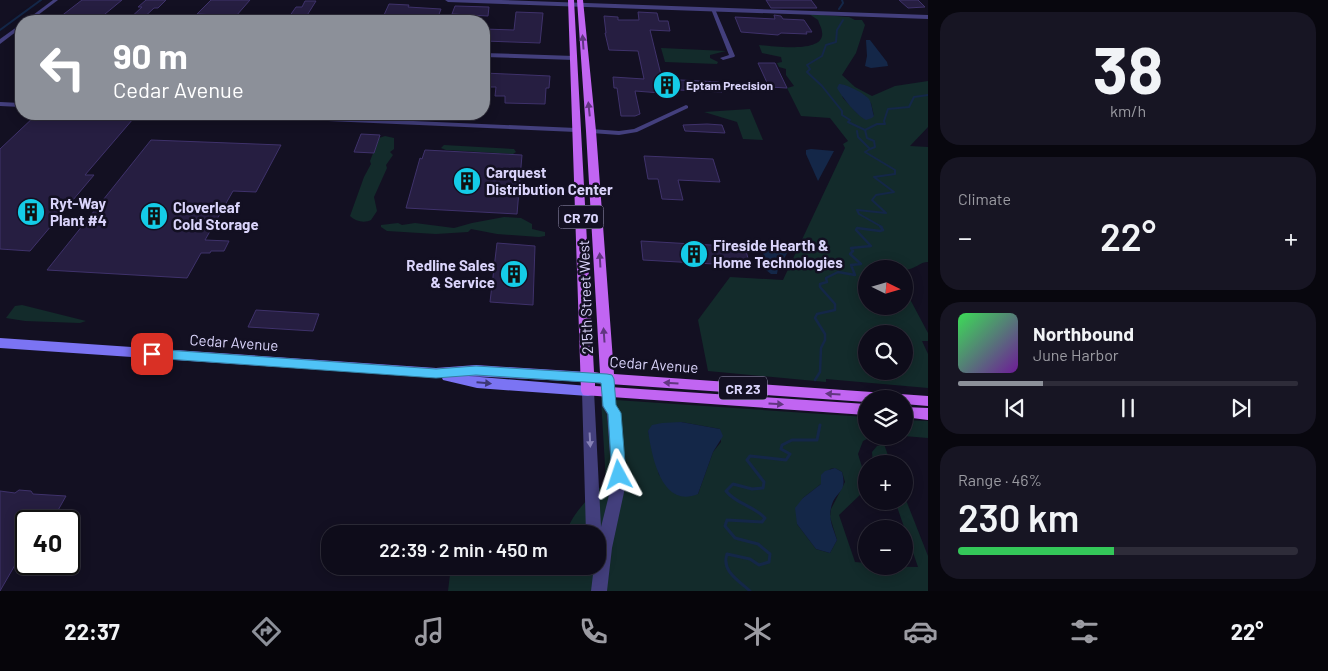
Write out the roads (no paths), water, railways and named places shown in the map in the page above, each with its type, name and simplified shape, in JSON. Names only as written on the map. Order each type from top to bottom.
[{"type":"main road","name":"215th Street West","points":[[576,2],[574,88],[584,258],[588,384]]},
{"type":"main road","name":"215th Street West","points":[[576,2],[591,131],[608,386]]},
{"type":"main road","points":[[574,88],[579,104],[582,125],[591,131]]},
{"type":"main road","points":[[576,130],[584,138],[588,167],[594,175]]},
{"type":"main road","name":"Cedar Avenue","points":[[0,343],[436,373],[477,383],[588,384],[858,409]]},
{"type":"main road","name":"Cedar Avenue","points":[[608,386],[858,397]]},
{"type":"main road","points":[[913,400],[928,401]]},
{"type":"main road","points":[[913,413],[928,414]]},
{"type":"street","points":[[35,15],[56,0]]},
{"type":"street","points":[[448,0],[576,2],[928,17]]},
{"type":"street","points":[[713,9],[732,56],[723,58]]},
{"type":"street","points":[[0,42],[15,31]]},
{"type":"street","points":[[490,55],[574,58]]},
{"type":"street","points":[[0,104],[15,105]]},
{"type":"street","points":[[591,131],[618,133],[635,131],[686,107]]},
{"type":"street","points":[[359,120],[576,130]]},
{"type":"street","name":"215th Street West","points":[[588,384],[594,525]]},
{"type":"street","points":[[598,591],[604,548],[617,494],[619,475],[614,413],[610,406],[608,386]]},
{"type":"street","points":[[596,575],[598,591]]},
{"type":"water","points":[[866,40],[870,40],[888,66],[871,68],[865,66],[867,56]]},
{"type":"water","points":[[839,84],[850,87],[867,97],[871,103],[874,116],[866,120],[858,115],[839,92],[837,88]]},
{"type":"water","points":[[806,150],[834,151],[818,181],[806,154]]},
{"type":"water","points":[[762,244],[789,249],[783,261],[779,263],[777,274],[771,274],[766,270],[763,253],[759,247]]},
{"type":"water","points":[[681,422],[720,429],[723,436],[713,452],[698,494],[685,497],[675,494],[661,478],[652,454],[648,431],[652,425]]},
{"type":"water","points":[[835,468],[842,472],[843,484],[830,512],[837,540],[830,553],[816,549],[797,524],[795,508],[803,498],[821,484],[821,475],[825,471]]},
{"type":"waterway","points":[[20,15],[41,0]]},
{"type":"waterway","points":[[839,9],[843,3],[842,0]]},
{"type":"waterway","points":[[0,30],[15,19]]},
{"type":"waterway","points":[[843,20],[837,30],[836,42],[826,45],[822,56],[807,65],[810,69],[807,72],[822,86],[842,111],[842,115],[850,120],[848,122],[865,130]]},
{"type":"waterway","points":[[865,130],[877,124],[885,124],[884,121],[888,109],[909,107],[914,97],[928,95]]},
{"type":"waterway","points":[[865,130],[867,138],[874,141],[875,147],[870,149]]},
{"type":"waterway","points":[[857,131],[858,137],[870,149]]},
{"type":"waterway","points":[[870,149],[865,152],[895,170],[895,174],[874,177],[894,192],[876,195],[872,200],[886,213],[857,210],[859,214],[882,227]]},
{"type":"waterway","points":[[815,380],[820,372],[821,348],[825,340],[825,334],[815,318],[817,314],[835,310],[835,304],[820,287],[820,284],[827,282],[826,278],[838,272],[855,275],[851,265],[861,264],[850,254],[853,251],[851,248],[871,246],[856,230],[857,228],[883,230],[880,226]]},
{"type":"waterway","points":[[750,591],[729,571],[726,560],[727,554],[750,559],[759,565],[769,562],[770,554],[758,544],[735,538],[725,526],[727,520],[762,522],[765,518],[726,491],[733,484],[752,489],[763,488],[764,482],[747,460],[750,456],[786,460],[790,454],[781,449],[782,445],[792,440],[817,440],[820,425]]},
{"type":"place","name":"Eptam Precision","points":[[667,85]]},
{"type":"place","name":"Carquest Distribution Center","points":[[467,181]]},
{"type":"place","name":"Ryt-Way Plant #4","points":[[31,212]]},
{"type":"place","name":"Cloverleaf Cold Storage","points":[[154,216]]},
{"type":"place","name":"Fireside Hearth & Home Technologies","points":[[694,254]]},
{"type":"place","name":"Redline Sales & Service","points":[[514,274]]}]
